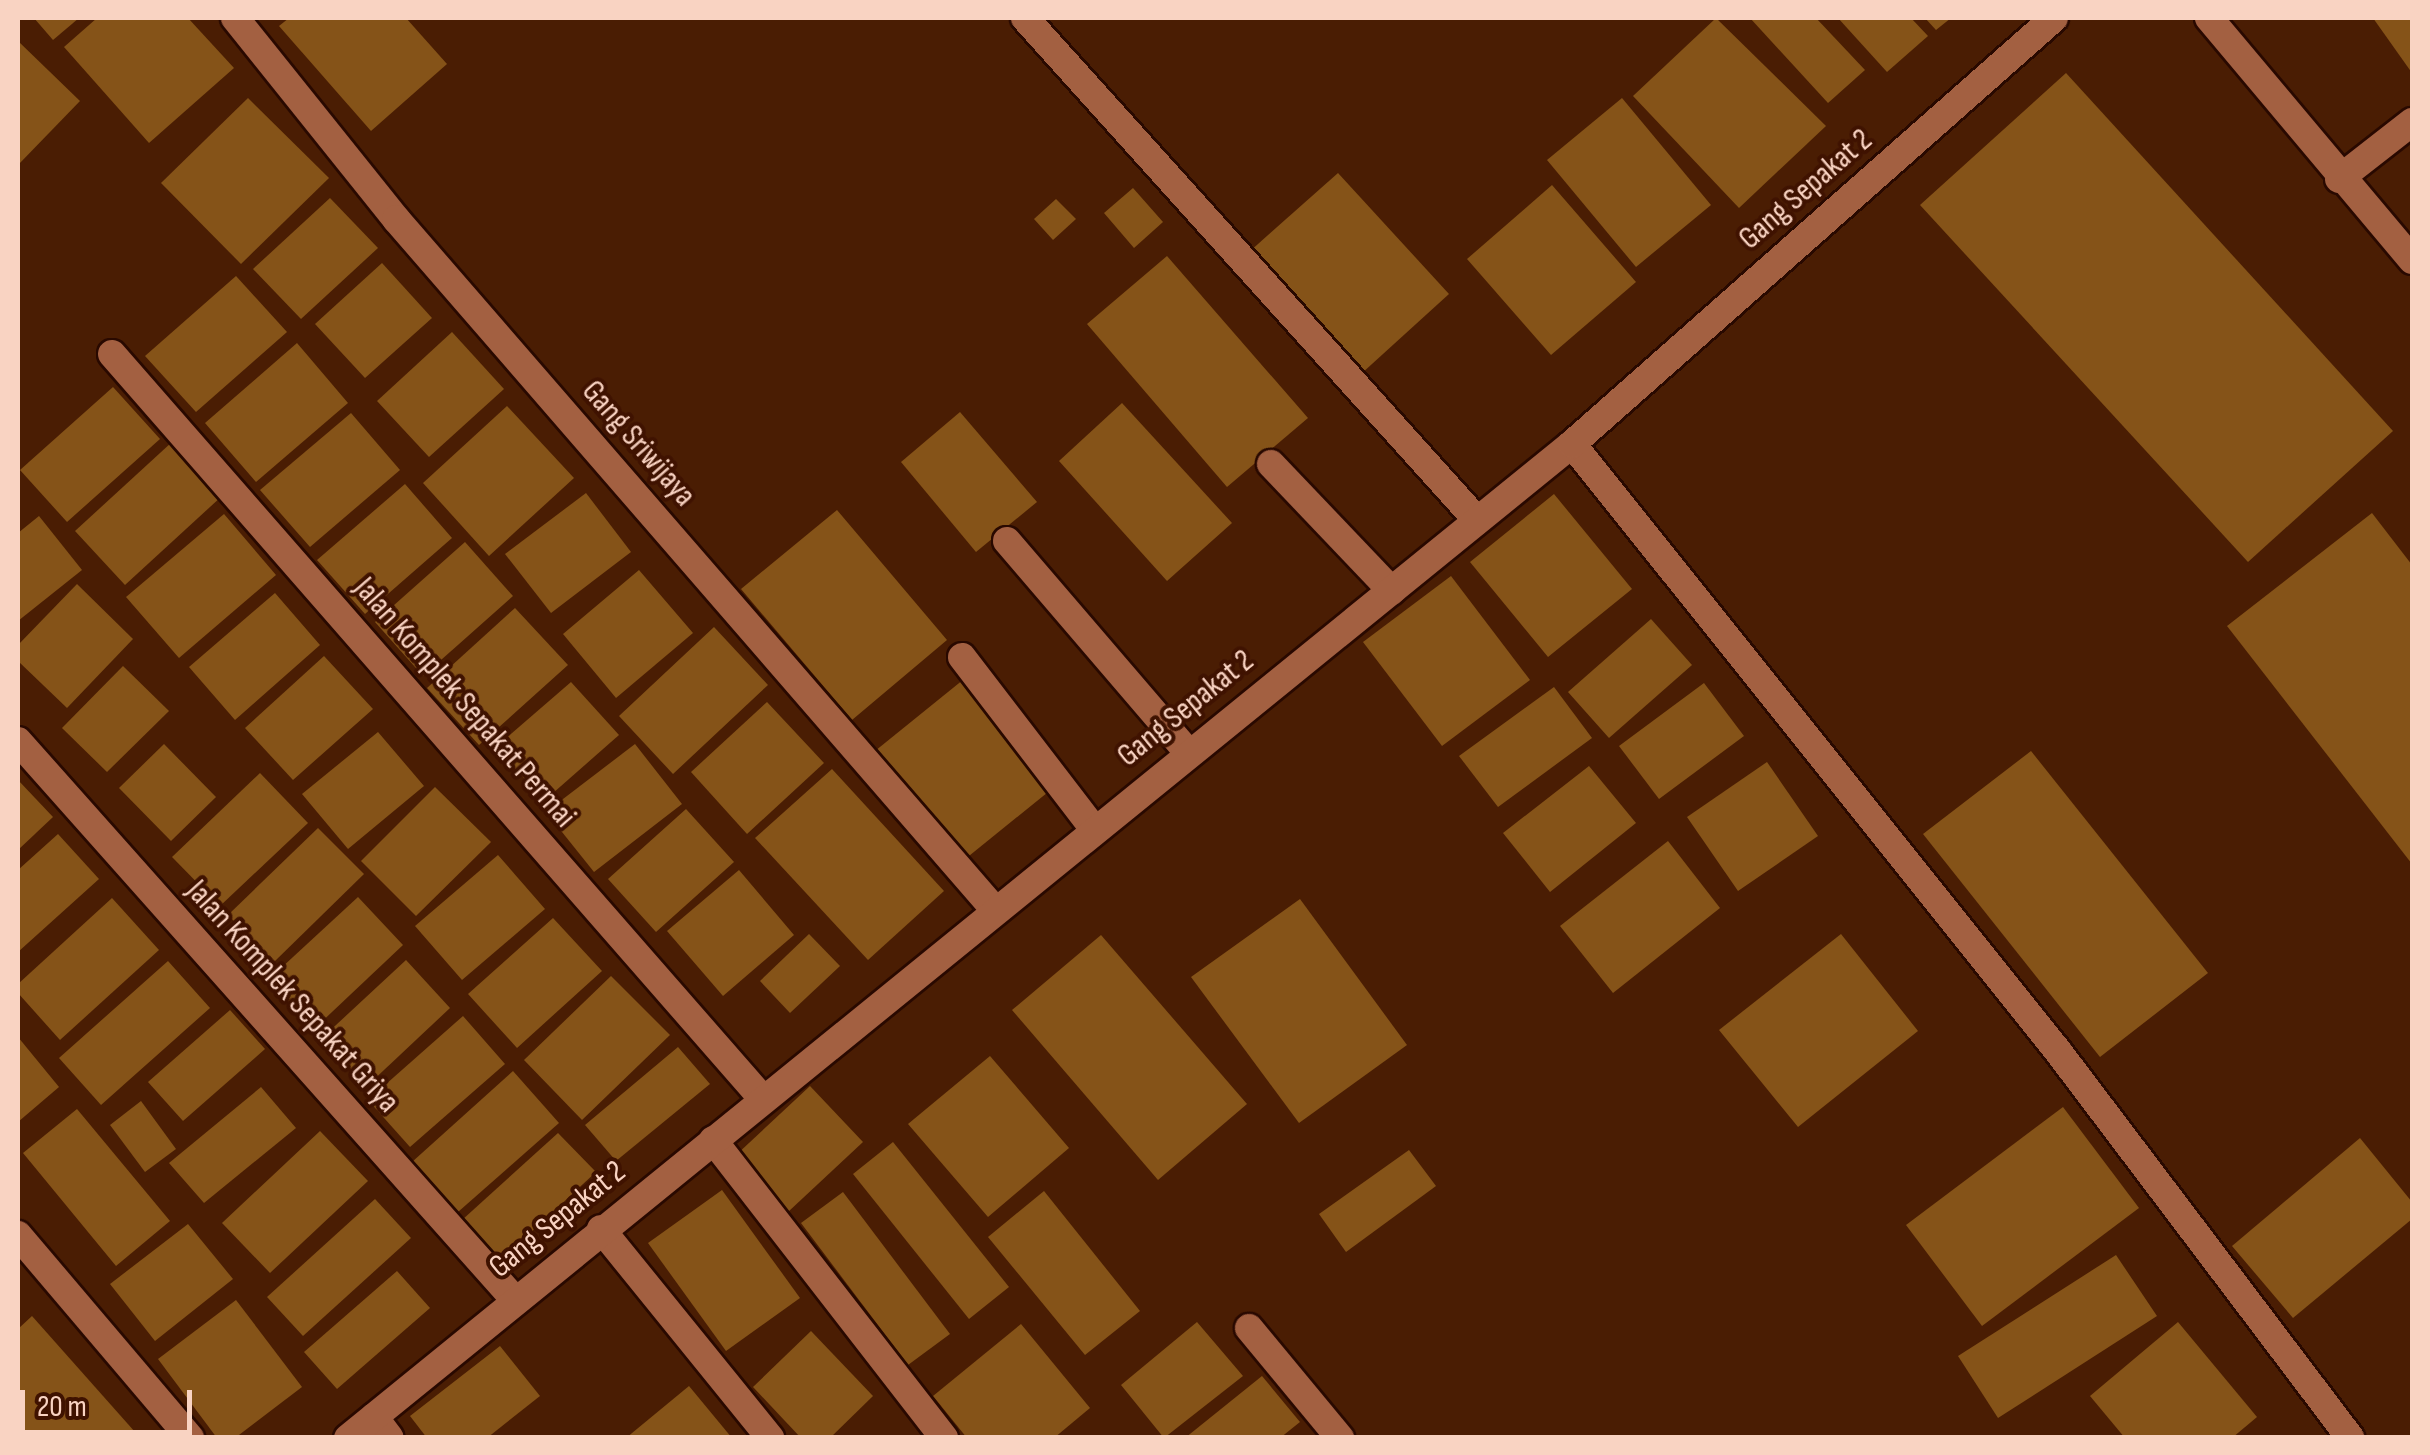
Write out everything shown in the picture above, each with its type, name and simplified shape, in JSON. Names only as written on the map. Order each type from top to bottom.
[{"type":"street","name":"Gang Sriwijaya","points":[[235,18],[396,219],[995,910]]},
{"type":"street","points":[[1025,18],[1477,520]]},
{"type":"street","name":"Gang Sepakat 2","points":[[348,1438],[382,1427],[515,1300],[1572,444],[2054,18]]},
{"type":"street","points":[[2209,18],[2339,179],[2412,260]]},
{"type":"street","points":[[2339,179],[2412,122]]},
{"type":"street","name":"Jalan Komplek Sepakat Permai","points":[[112,354],[762,1098]]},
{"type":"street","points":[[1572,444],[2057,1050],[2350,1438]]},
{"type":"street","points":[[1272,464],[1392,591]]},
{"type":"street","points":[[1007,541],[1189,752]]},
{"type":"street","points":[[962,657],[1094,828]]},
{"type":"street","name":"Jalan Komplek Sepakat Griya","points":[[18,740],[515,1300]]},
{"type":"street","points":[[712,1140],[944,1438]]},
{"type":"street","points":[[601,1229],[770,1438]]},
{"type":"street","points":[[18,1235],[190,1438]]},
{"type":"street","points":[[1250,1328],[1340,1438]]},
{"type":"building","points":[[34,18],[79,18],[53,40]]},
{"type":"building","points":[[97,18],[188,18],[234,68],[149,143],[64,47]]},
{"type":"building","points":[[289,18],[406,18],[447,64],[371,131],[279,26]]},
{"type":"building","points":[[1716,18],[1826,126],[1739,208],[1633,96]]},
{"type":"building","points":[[1750,18],[1816,18],[1865,70],[1828,103]]},
{"type":"building","points":[[1838,18],[1911,18],[1928,36],[1887,72]]},
{"type":"building","points":[[1925,18],[1951,18],[1936,30]]},
{"type":"building","points":[[2373,18],[2412,18],[2412,73]]},
{"type":"building","points":[[18,41],[80,101],[18,165]]},
{"type":"building","points":[[2066,73],[2393,431],[2248,562],[1920,205]]},
{"type":"building","points":[[248,98],[329,178],[241,264],[161,183]]},
{"type":"building","points":[[1622,98],[1711,205],[1636,267],[1547,160]]},
{"type":"building","points":[[1338,173],[1449,294],[1361,374],[1249,252]]},
{"type":"building","points":[[1552,185],[1636,282],[1551,355],[1467,259]]},
{"type":"building","points":[[1133,188],[1163,222],[1134,248],[1104,213]]},
{"type":"building","points":[[330,198],[378,248],[301,319],[253,269]]},
{"type":"building","points":[[1056,199],[1076,219],[1053,240],[1034,219]]},
{"type":"building","points":[[1167,256],[1308,418],[1227,487],[1087,324]]},
{"type":"building","points":[[382,263],[432,318],[365,378],[315,324]]},
{"type":"building","points":[[236,276],[287,332],[196,412],[145,356]]},
{"type":"building","points":[[452,332],[504,389],[429,457],[377,401]]},
{"type":"building","points":[[297,343],[348,403],[256,482],[205,423]]},
{"type":"building","points":[[113,387],[160,439],[67,522],[20,470]]},
{"type":"building","points":[[1122,403],[1232,523],[1167,581],[1059,461]]},
{"type":"building","points":[[507,406],[574,478],[489,556],[423,483]]},
{"type":"building","points":[[960,412],[1037,502],[976,552],[901,462]]},
{"type":"building","points":[[351,413],[400,470],[310,547],[260,490]]},
{"type":"building","points":[[172,442],[222,496],[125,585],[75,531]]},
{"type":"building","points":[[405,484],[452,538],[365,614],[317,560]]},
{"type":"building","points":[[586,493],[631,552],[551,613],[505,554]]},
{"type":"building","points":[[1554,494],[1632,589],[1548,657],[1470,562]]},
{"type":"building","points":[[837,510],[947,640],[852,720],[741,589]]},
{"type":"building","points":[[2372,513],[2412,565],[2412,864],[2227,626]]},
{"type":"building","points":[[224,514],[276,575],[179,658],[126,597]]},
{"type":"building","points":[[39,516],[82,570],[18,621],[18,533]]},
{"type":"building","points":[[465,542],[513,596],[423,676],[375,622]]},
{"type":"building","points":[[639,570],[693,633],[616,698],[563,634]]},
{"type":"building","points":[[1451,576],[1530,680],[1442,746],[1363,642]]},
{"type":"building","points":[[77,584],[133,639],[67,708],[18,661],[18,645]]},
{"type":"building","points":[[275,593],[320,645],[235,720],[189,667]]},
{"type":"building","points":[[515,608],[568,665],[479,745],[427,688]]},
{"type":"building","points":[[1651,619],[1692,665],[1609,738],[1568,692]]},
{"type":"building","points":[[714,627],[768,685],[673,774],[619,716]]},
{"type":"building","points":[[324,656],[373,709],[293,780],[245,728]]},
{"type":"building","points":[[123,666],[169,711],[107,772],[62,728]]},
{"type":"building","points":[[969,675],[1058,784],[964,860],[875,751]]},
{"type":"building","points":[[571,682],[619,735],[544,801],[496,747]]},
{"type":"building","points":[[1704,683],[1744,736],[1659,799],[1619,746]]},
{"type":"building","points":[[1554,687],[1592,738],[1498,807],[1459,756]]},
{"type":"building","points":[[767,702],[824,763],[747,834],[691,772]]},
{"type":"building","points":[[378,732],[424,786],[348,849],[302,794]]},
{"type":"building","points":[[164,744],[216,797],[171,841],[119,788]]},
{"type":"building","points":[[635,744],[682,804],[594,872],[546,812]]},
{"type":"building","points":[[2031,751],[2208,973],[2100,1057],[1923,834]]},
{"type":"building","points":[[1767,762],[1818,836],[1738,891],[1687,817]]},
{"type":"building","points":[[1589,766],[1636,823],[1550,892],[1503,833]]},
{"type":"building","points":[[832,769],[944,891],[868,960],[755,838]]},
{"type":"building","points":[[260,773],[308,823],[220,906],[172,857]]},
{"type":"building","points":[[18,780],[53,817],[18,850]]},
{"type":"building","points":[[435,787],[491,842],[416,916],[361,861]]},
{"type":"building","points":[[686,809],[734,862],[656,932],[608,879]]},
{"type":"building","points":[[318,828],[364,874],[274,962],[228,915]]},
{"type":"building","points":[[58,834],[99,879],[18,952],[18,870]]},
{"type":"building","points":[[1668,841],[1720,908],[1613,993],[1560,926]]},
{"type":"building","points":[[498,855],[545,909],[462,980],[415,926]]},
{"type":"building","points":[[739,870],[794,935],[723,996],[667,931]]},
{"type":"building","points":[[358,897],[403,945],[314,1029],[267,981]]},
{"type":"building","points":[[112,898],[159,950],[60,1040],[18,993],[18,984]]},
{"type":"building","points":[[1300,899],[1407,1045],[1299,1123],[1191,977]]},
{"type":"building","points":[[553,918],[602,971],[517,1048],[468,994]]},
{"type":"building","points":[[809,934],[840,966],[790,1013],[760,981]]},
{"type":"building","points":[[1841,934],[1918,1031],[1798,1127],[1719,1030]]},
{"type":"building","points":[[1101,935],[1247,1104],[1158,1180],[1012,1010]]},
{"type":"building","points":[[406,960],[450,1008],[367,1086],[322,1038]]},
{"type":"building","points":[[168,961],[210,1008],[101,1105],[59,1058]]},
{"type":"building","points":[[611,976],[670,1035],[582,1120],[524,1060]]},
{"type":"building","points":[[230,1010],[265,1049],[183,1121],[148,1082]]},
{"type":"building","points":[[463,1016],[505,1064],[410,1147],[368,1100]]},
{"type":"building","points":[[18,1037],[59,1087],[18,1122]]},
{"type":"building","points":[[678,1047],[710,1084],[616,1161],[585,1125]]},
{"type":"building","points":[[990,1056],[1069,1148],[988,1217],[908,1124]]},
{"type":"building","points":[[513,1071],[559,1123],[458,1212],[412,1162]]},
{"type":"building","points":[[810,1086],[863,1142],[788,1212],[735,1156]]},
{"type":"building","points":[[261,1087],[296,1128],[204,1203],[169,1163]]},
{"type":"building","points":[[141,1101],[176,1149],[145,1172],[110,1125]]},
{"type":"building","points":[[2063,1107],[2139,1208],[1982,1326],[1906,1225]]},
{"type":"building","points":[[77,1109],[170,1221],[116,1266],[23,1153]]},
{"type":"building","points":[[320,1131],[368,1181],[270,1273],[222,1223]]},
{"type":"building","points":[[558,1133],[596,1172],[500,1261],[462,1220]]},
{"type":"building","points":[[2360,1138],[2412,1202],[2412,1219],[2293,1318],[2232,1246]]},
{"type":"building","points":[[893,1142],[1009,1287],[969,1319],[853,1174]]},
{"type":"building","points":[[1409,1150],[1436,1186],[1346,1252],[1319,1214]]},
{"type":"building","points":[[722,1190],[800,1298],[726,1351],[648,1243]]},
{"type":"building","points":[[1044,1191],[1140,1311],[1085,1355],[988,1237]]},
{"type":"building","points":[[843,1192],[950,1334],[908,1365],[801,1223]]},
{"type":"building","points":[[375,1199],[411,1238],[303,1336],[267,1297]]},
{"type":"building","points":[[188,1224],[233,1279],[155,1341],[110,1284]]},
{"type":"building","points":[[2116,1255],[2157,1316],[1998,1418],[1958,1356]]},
{"type":"building","points":[[397,1271],[430,1308],[337,1389],[304,1352]]},
{"type":"building","points":[[236,1300],[302,1387],[235,1438],[217,1438],[158,1359]]},
{"type":"building","points":[[32,1316],[135,1432],[129,1438],[18,1438],[18,1329]]},
{"type":"building","points":[[1197,1322],[1243,1376],[1164,1438],[1121,1385]]},
{"type":"building","points":[[2178,1322],[2257,1417],[2232,1438],[2125,1438],[2090,1396]]},
{"type":"building","points":[[1021,1324],[1090,1408],[1054,1438],[967,1438],[933,1396]]},
{"type":"building","points":[[811,1331],[873,1396],[830,1438],[801,1438],[753,1387]]},
{"type":"building","points":[[500,1346],[540,1396],[487,1438],[427,1438],[410,1416]]},
{"type":"building","points":[[1262,1376],[1300,1422],[1280,1438],[1185,1438]]},
{"type":"building","points":[[689,1386],[732,1438],[626,1438]]}]
